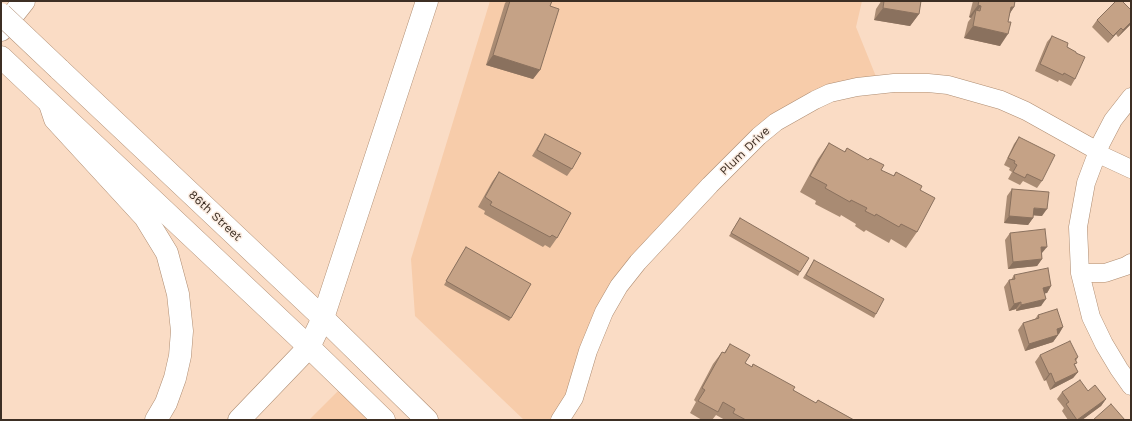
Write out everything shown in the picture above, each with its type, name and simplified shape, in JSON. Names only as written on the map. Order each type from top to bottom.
[{"type":"main road","points":[[1,15],[15,1]]},
{"type":"main road","points":[[1,30],[24,1]]},
{"type":"main road","points":[[239,420],[309,347],[323,318],[427,1]]},
{"type":"main road","name":"86th Street","points":[[1,15],[323,318],[427,420]]},
{"type":"main road","points":[[1,57],[309,347],[384,420]]},
{"type":"main road","points":[[46,100],[55,119],[145,217],[167,253],[178,294],[182,331],[180,356],[175,378],[166,403],[156,420]]},
{"type":"street","name":"Plum Drive","points":[[560,420],[574,398],[588,351],[604,312],[619,286],[638,262],[704,190],[759,136],[776,122],[815,100],[830,94],[857,87],[894,83],[928,83],[948,86],[1007,102],[1094,149],[1103,156],[1131,169]]},
{"type":"street","points":[[1131,97],[1113,120],[1101,142],[1086,183],[1078,227],[1080,273],[1091,317],[1104,344],[1131,386]]},
{"type":"street","points":[[1080,273],[1105,273],[1131,263]]},
{"type":"shaded area","points":[[490,1],[862,1],[856,27],[879,84],[776,122],[638,262],[560,420],[524,420],[415,316],[411,259]]},
{"type":"shaded area","points":[[346,383],[384,420],[309,420]]},
{"type":"building","points":[[510,1],[552,1],[550,6],[559,9],[540,70],[493,55]]},
{"type":"building","points":[[884,1],[921,1],[919,14],[883,8]]},
{"type":"building","points":[[979,1],[1015,1],[1014,7],[1011,7],[1008,22],[1011,22],[1008,34],[973,26],[976,10],[980,11],[981,6],[978,5]]},
{"type":"building","points":[[1116,1],[1122,1],[1131,10],[1131,22],[1123,30],[1121,28],[1113,36],[1097,20]]},
{"type":"building","points":[[1052,36],[1068,43],[1067,47],[1085,57],[1075,79],[1040,64]]},
{"type":"building","points":[[545,134],[581,153],[572,169],[537,150]]},
{"type":"building","points":[[1019,137],[1055,155],[1042,181],[1027,174],[1025,178],[1013,172],[1017,165],[1014,163],[1015,161],[1008,158]]},
{"type":"building","points":[[829,143],[845,152],[847,148],[868,160],[870,158],[884,165],[881,170],[894,176],[896,172],[922,186],[920,190],[935,198],[917,232],[901,224],[899,227],[876,214],[875,216],[865,211],[867,208],[851,200],[850,202],[825,188],[827,185],[810,176]]},
{"type":"building","points":[[499,172],[571,213],[557,238],[552,235],[550,237],[490,205],[492,202],[485,197]]},
{"type":"building","points":[[1012,189],[1049,192],[1047,209],[1034,208],[1033,218],[1009,216]]},
{"type":"building","points":[[740,218],[809,258],[800,272],[731,233]]},
{"type":"building","points":[[1045,229],[1047,247],[1041,247],[1042,259],[1013,262],[1010,233]]},
{"type":"building","points":[[466,247],[531,284],[511,318],[446,281]]},
{"type":"building","points":[[814,260],[884,299],[876,314],[806,275]]},
{"type":"building","points":[[1048,268],[1051,286],[1043,288],[1046,299],[1021,305],[1021,302],[1014,304],[1009,280],[1015,279],[1014,275]]},
{"type":"building","points":[[1057,309],[1063,327],[1057,329],[1058,335],[1029,344],[1023,323],[1039,318],[1038,315]]},
{"type":"building","points":[[1070,341],[1078,357],[1075,359],[1077,363],[1074,364],[1078,372],[1055,383],[1040,355]]},
{"type":"building","points":[[730,344],[750,355],[745,363],[752,367],[753,364],[795,387],[793,390],[816,403],[818,400],[854,420],[746,420],[733,413],[735,409],[723,402],[718,412],[698,401],[705,390],[702,388],[722,352],[725,353]]},
{"type":"building","points":[[1080,380],[1088,391],[1095,385],[1106,399],[1077,420],[1066,404],[1069,402],[1062,392]]},
{"type":"building","points":[[1111,404],[1125,420],[1093,420]]}]
